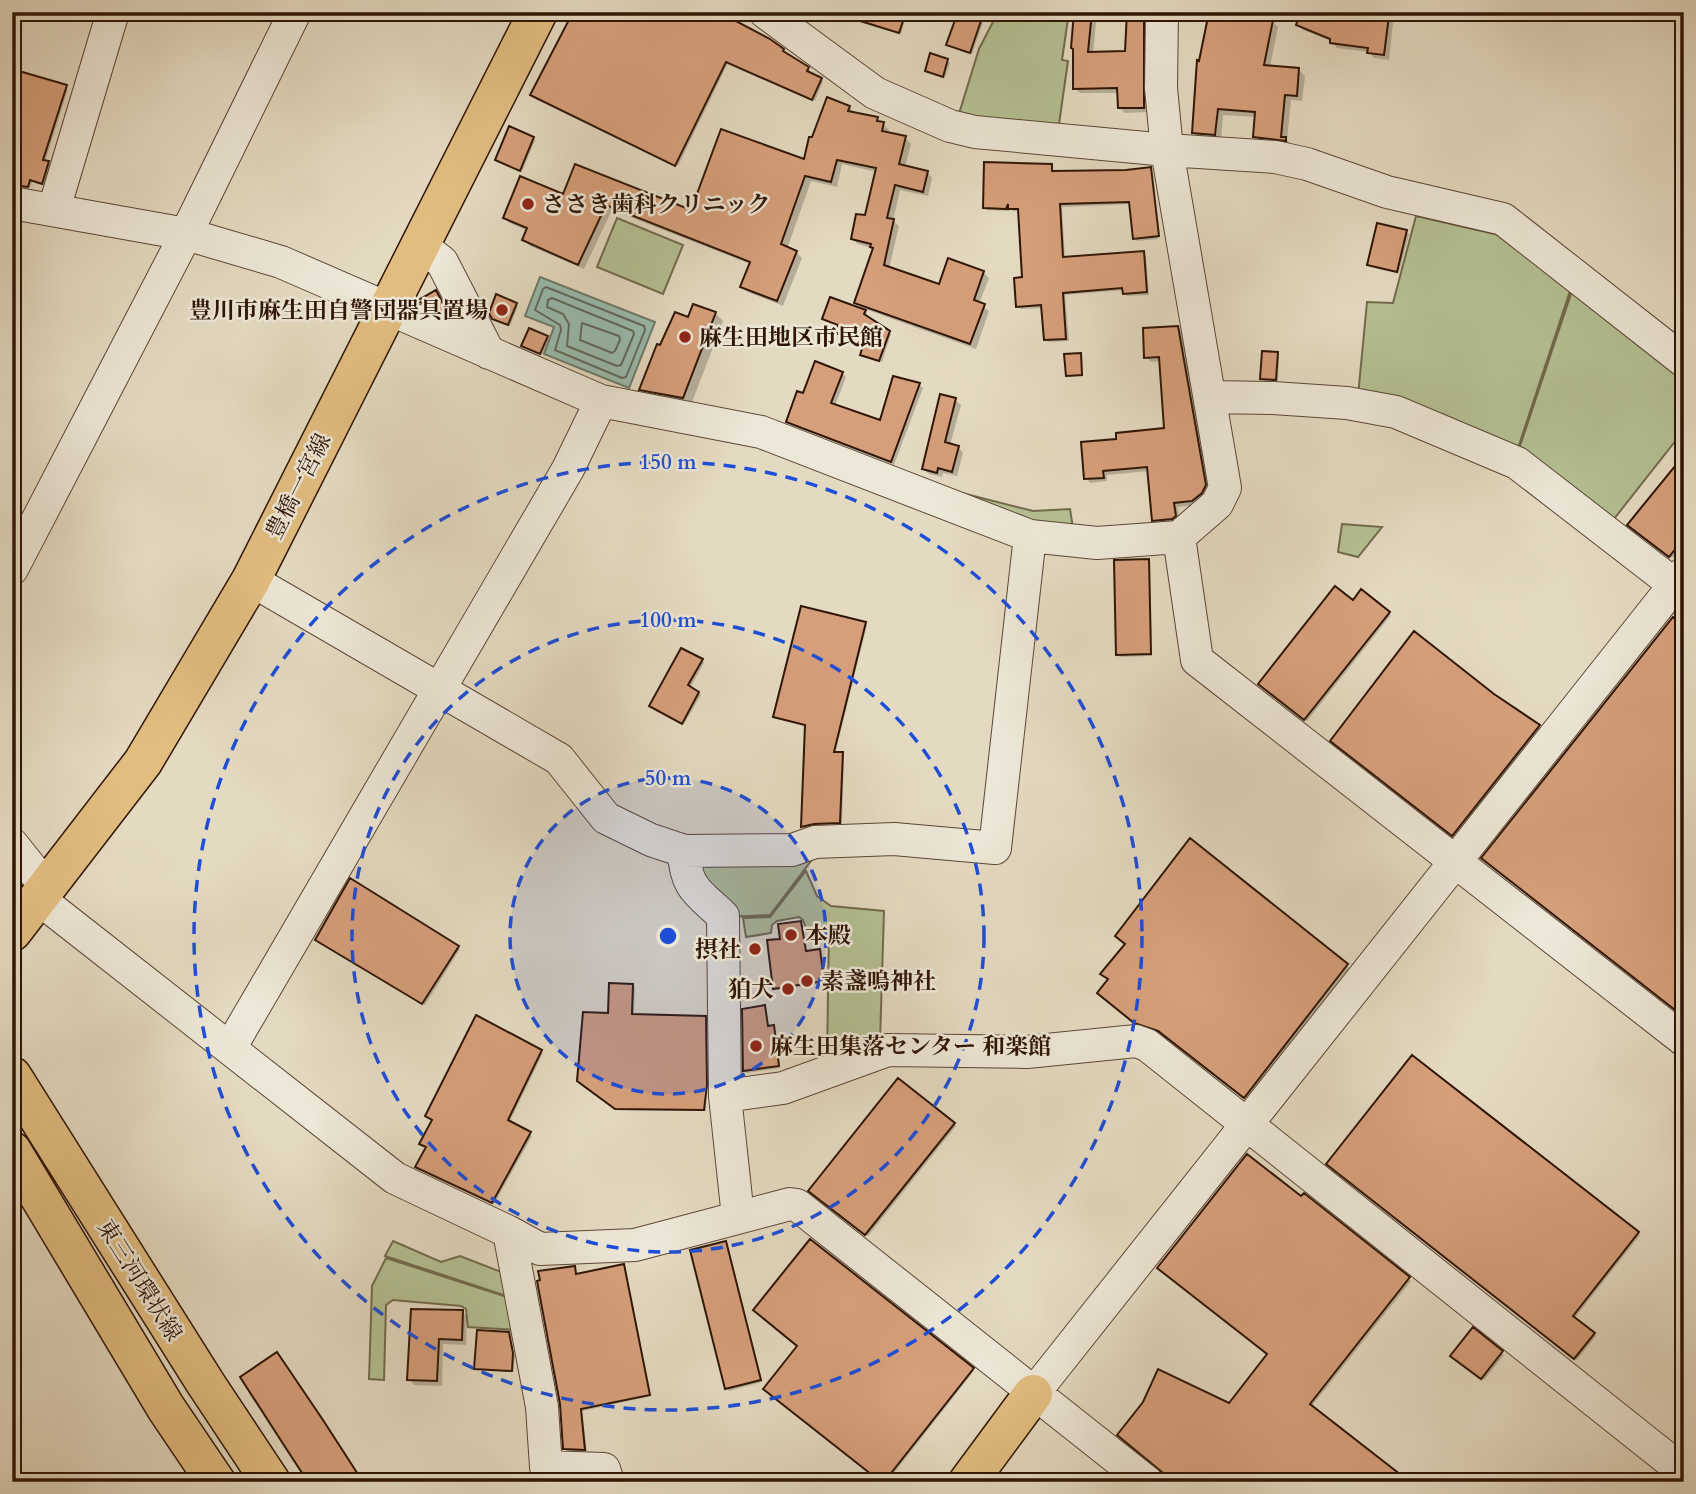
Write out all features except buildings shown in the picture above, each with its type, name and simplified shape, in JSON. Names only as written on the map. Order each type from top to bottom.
[{"type":"main road","name":"豊橋一宮線","points":[[12,932],[143,762],[251,580],[538,12]]},
{"type":"main road","name":"東三河環状線","points":[[12,1076],[205,1384],[271,1482]]},
{"type":"main road","name":"東三河環状線","points":[[12,1151],[166,1408],[216,1482]]},
{"type":"main road","points":[[968,1482],[1034,1394]]},
{"type":"street","points":[[54,209],[113,12]]},
{"type":"street","points":[[12,569],[186,234],[295,12]]},
{"type":"street","points":[[765,12],[875,93],[950,126],[975,132],[1275,157],[1307,163],[1387,192],[1503,219],[1684,361]]},
{"type":"street","points":[[12,203],[186,234],[281,261],[601,401],[761,432],[1030,536],[1097,543],[1179,537],[1217,504],[1225,488],[1167,150],[1161,88],[1162,12]]},
{"type":"street","points":[[420,245],[442,262],[489,352]]},
{"type":"street","points":[[1034,1394],[1454,860],[1681,583],[1517,463],[1396,412],[1347,403],[1210,397]]},
{"type":"street","points":[[230,1048],[568,469],[601,401]]},
{"type":"street","points":[[251,580],[559,759],[606,818],[684,851],[792,850],[815,842],[894,839],[995,848],[1030,536]]},
{"type":"street","points":[[1179,537],[1197,660],[1684,1040]]},
{"type":"street","points":[[12,844],[43,893],[230,1048],[395,1178],[540,1249],[635,1245],[790,1204],[797,1205],[1147,1482]]},
{"type":"street","points":[[684,851],[684,868],[690,885],[723,916],[725,1096],[738,1217]]},
{"type":"street","points":[[725,1096],[783,1088],[888,1050],[1027,1052],[1136,1041],[1147,1045],[1245,1126],[1684,1472]]},
{"type":"street","points":[[509,1232],[542,1407],[546,1467],[604,1469],[608,1482]]},
{"type":"shaded area","points":[[998,12],[1069,12],[1062,60],[1068,61],[1058,131],[958,117],[979,49]]},
{"type":"shaded area","points":[[1416,216],[1499,235],[1570,291],[1517,451],[1358,396],[1367,302],[1393,303]]},
{"type":"shaded area","points":[[617,218],[683,245],[663,294],[597,267]]},
{"type":"shaded area","points":[[1572,291],[1684,379],[1684,430],[1610,524],[1518,452]]},
{"type":"shaded area","points":[[958,492],[1033,511],[1070,509],[1073,528],[1031,526]]},
{"type":"shaded area","points":[[1342,524],[1382,527],[1358,557],[1338,552]]},
{"type":"shaded area","points":[[691,857],[814,857],[770,915],[728,917]]},
{"type":"shaded area","points":[[806,871],[817,896],[831,906],[884,911],[880,1042],[827,1060],[829,928],[806,928],[799,917],[777,921],[772,925],[771,933],[746,937],[743,918],[770,917]]},
{"type":"shaded area","points":[[393,1241],[441,1262],[460,1256],[509,1275],[510,1297],[385,1256]]},
{"type":"shaded area","points":[[386,1258],[510,1298],[516,1330],[468,1327],[466,1309],[461,1306],[393,1300],[386,1305],[384,1380],[369,1379],[372,1286]]},
{"type":"water","points":[[540,277],[655,322],[629,388],[544,354],[554,327],[525,316]]},
{"type":"place","name":"ささき歯科クリニック","points":[[528,204]]},
{"type":"place","name":"豊川市麻生田自警団器具置場","points":[[502,310]]},
{"type":"place","name":"麻生田地区市民館","points":[[685,337]]},
{"type":"place","name":"本殿","points":[[791,935]]},
{"type":"place","name":"摂社","points":[[755,949]]},
{"type":"place","name":"素盞嗚神社","points":[[807,981]]},
{"type":"place","name":"狛犬","points":[[788,989]]},
{"type":"place","name":"麻生田集落センター 和楽館","points":[[756,1046]]}]
